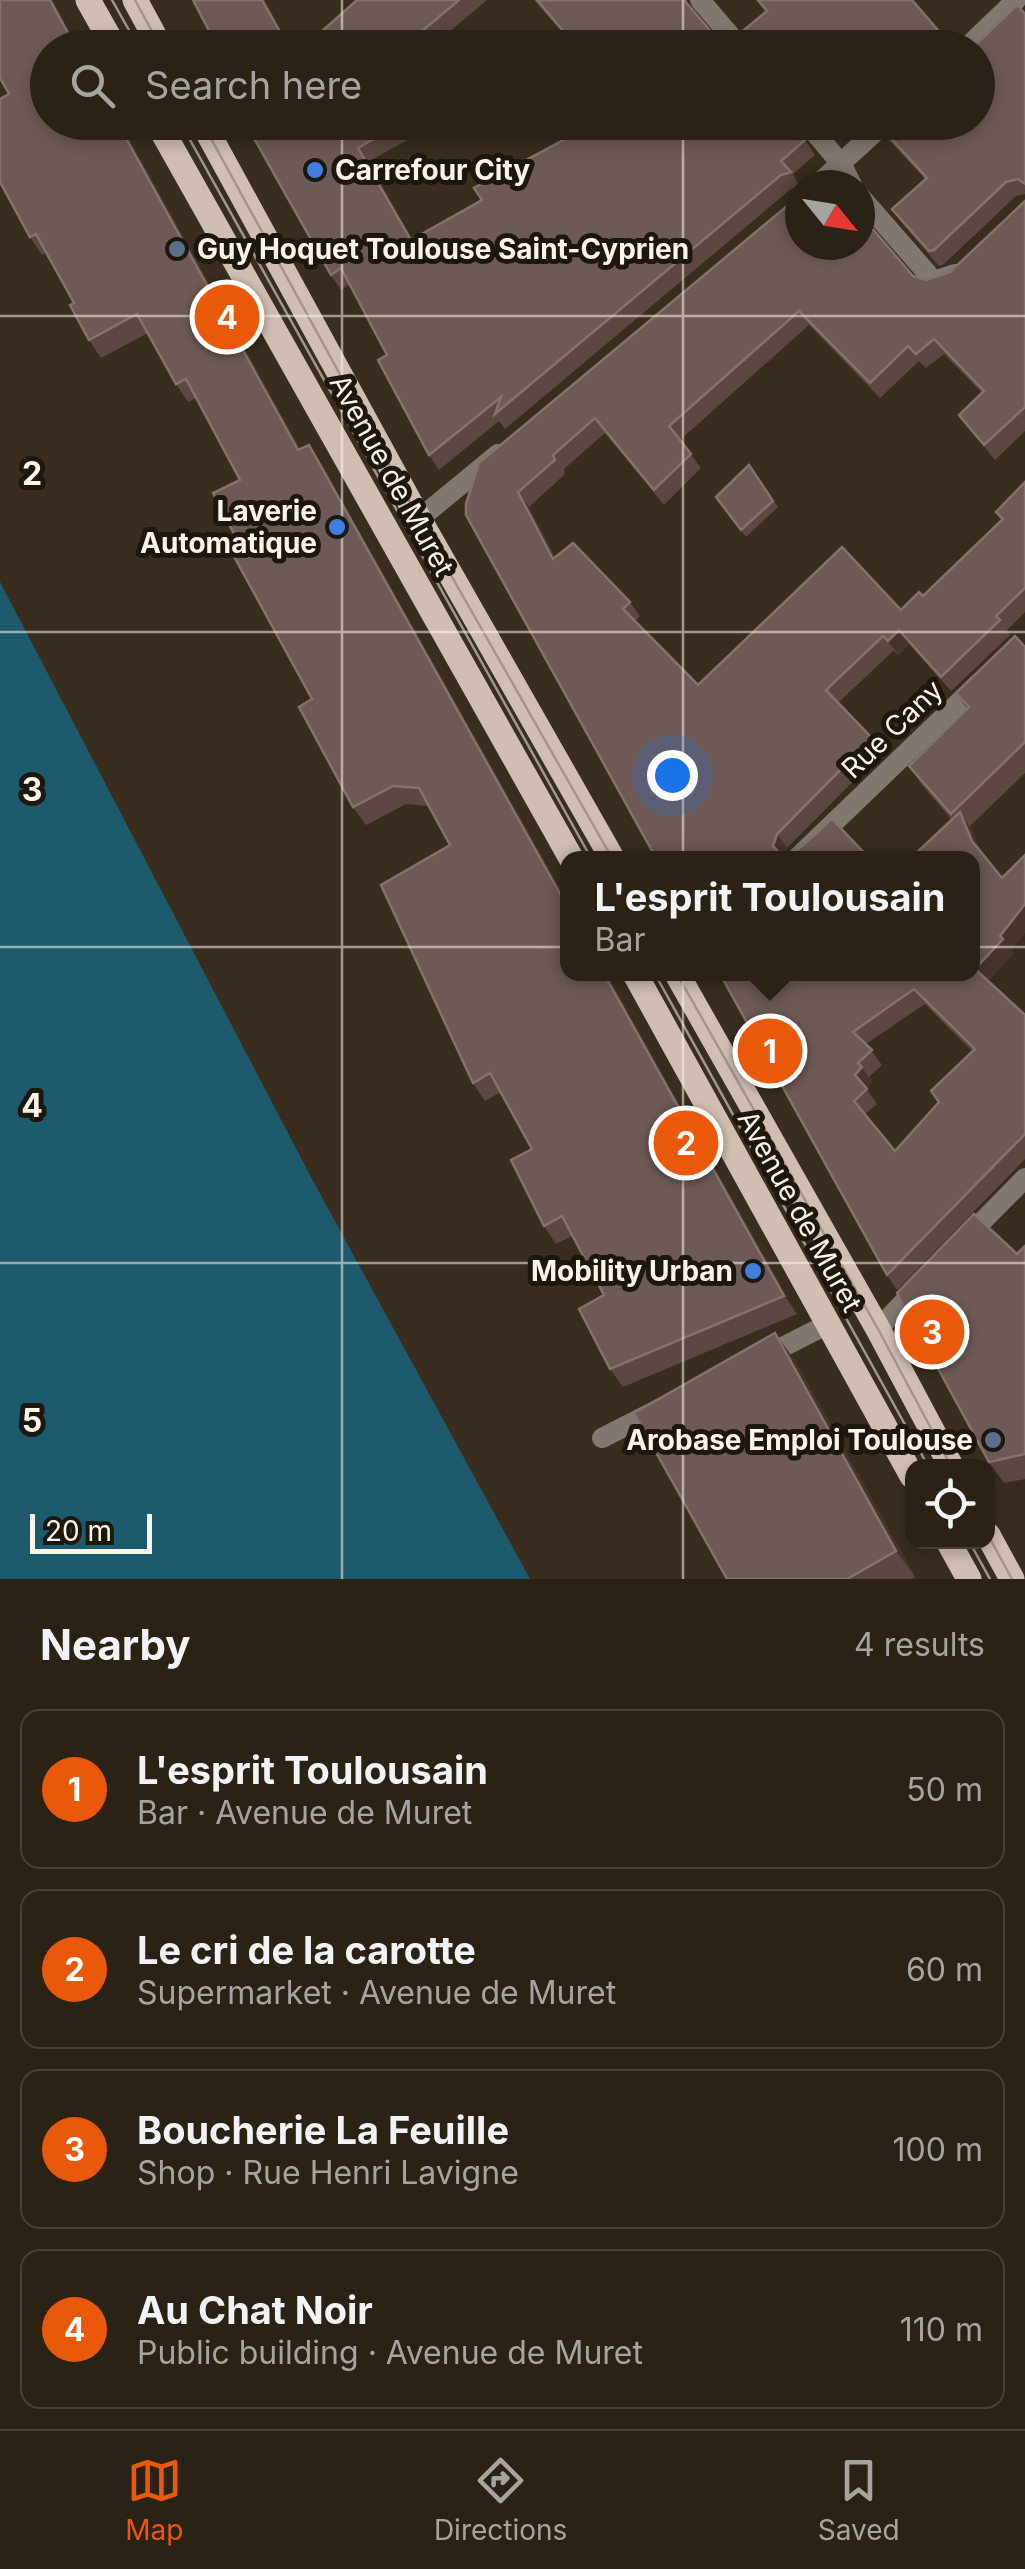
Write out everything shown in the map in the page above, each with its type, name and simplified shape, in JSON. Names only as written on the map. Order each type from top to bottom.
[{"type":"main road","points":[[88,0],[104,30]]},
{"type":"main road","points":[[135,0],[151,30]]},
{"type":"main road","name":"Avenue de Muret","points":[[167,140],[567,851]]},
{"type":"main road","name":"Avenue de Muret","points":[[212,140],[419,520],[608,851]]},
{"type":"main road","name":"Avenue de Muret","points":[[638,981],[905,1463]]},
{"type":"main road","name":"Avenue de Muret","points":[[682,981],[948,1459]]},
{"type":"main road","points":[[995,1548],[1012,1579]]},
{"type":"main road","points":[[952,1549],[969,1579]]},
{"type":"street","points":[[700,0],[726,30]]},
{"type":"street","points":[[985,30],[1016,0]]},
{"type":"street","points":[[821,140],[845,170]]},
{"type":"street","points":[[835,170],[867,140]]},
{"type":"street","points":[[875,213],[934,281],[951,277],[976,254]]},
{"type":"street","points":[[419,520],[520,436]]},
{"type":"street","name":"Rue Cany","points":[[804,851],[996,666]]},
{"type":"street","points":[[878,1328],[1025,1178]]},
{"type":"street","points":[[741,1368],[828,1324]]},
{"type":"street","points":[[602,1438],[671,1403]]},
{"type":"water","points":[[0,582],[312,1179],[530,1579],[0,1579]]},
{"type":"building","points":[[0,0],[50,0],[66,30],[30,30],[30,140],[127,140],[298,450],[309,445],[560,894],[560,981],[608,981],[784,1296],[610,1369],[579,1309],[604,1295],[562,1216],[544,1226],[511,1160],[532,1149],[490,1073],[473,1083],[381,885],[450,845],[419,788],[393,786],[353,807],[299,707],[312,699],[225,540],[234,534],[213,493],[240,480],[186,379],[176,384],[137,314],[89,340],[70,305],[74,303],[36,234],[30,237],[0,182],[0,99],[9,94],[0,78]]},
{"type":"building","points":[[193,0],[262,0],[279,30],[209,30]]},
{"type":"building","points":[[357,0],[459,0],[423,30],[323,30]]},
{"type":"building","points":[[537,0],[684,0],[710,30],[562,30]]},
{"type":"building","points":[[758,0],[912,0],[938,30],[744,30],[767,11]]},
{"type":"building","points":[[1017,5],[1025,14],[1025,184],[1018,179],[1006,182],[929,251],[892,209],[927,178],[893,140],[995,140],[995,30],[991,30]]},
{"type":"building","points":[[255,140],[372,140],[358,148],[411,240],[482,200],[474,188],[563,140],[805,140],[781,161],[789,170],[785,174],[495,414],[501,397],[429,455],[378,360],[387,355],[341,268],[331,275]]},
{"type":"building","points":[[1025,201],[1025,407],[984,445],[959,415],[984,391],[934,339],[916,354],[908,346],[870,383],[799,311],[669,426],[691,454],[654,490],[595,418],[518,492],[553,559],[573,543],[630,602],[623,609],[698,685],[842,547],[901,610],[919,592],[923,596],[1003,519],[996,512],[1025,482],[1025,588],[996,616],[1000,620],[941,677],[899,630],[888,641],[883,636],[826,690],[872,738],[777,834],[773,846],[778,851],[652,851],[466,515],[479,463],[785,208],[785,260],[875,260],[875,232],[913,276],[926,280],[950,272]]},
{"type":"building","points":[[749,465],[773,501],[741,530],[716,497]]},
{"type":"building","points":[[1015,636],[1025,647],[1025,742],[951,814],[909,766],[969,707],[956,693]]},
{"type":"building","points":[[960,812],[972,841],[1002,878],[1025,855],[1025,904],[1000,936],[1003,939],[980,964],[980,851],[918,851]]},
{"type":"building","points":[[832,819],[862,851],[797,851]]},
{"type":"building","points":[[980,974],[1025,1015],[1025,1134],[887,1275],[724,981],[980,981]],"holes":[[[914,989],[975,1049],[931,1091],[939,1102],[895,1151],[854,1101],[867,1089],[855,1075],[862,1067],[858,1063],[872,1050],[853,1032]]]},
{"type":"building","points":[[974,1214],[1017,1254],[1025,1246],[1025,1454],[987,1459],[897,1293]]},
{"type":"building","points":[[775,1333],[896,1551],[847,1579],[727,1579],[634,1413]]},
{"type":"tram line","points":[[112,0],[129,30]]},
{"type":"tram line","points":[[135,0],[151,30]]},
{"type":"tram line","points":[[190,140],[587,851]]},
{"type":"tram line","points":[[212,140],[419,519],[608,851]]},
{"type":"tram line","points":[[659,981],[924,1459]]},
{"type":"tram line","points":[[681,981],[947,1459]]},
{"type":"tram line","points":[[995,1548],[1012,1579]]},
{"type":"tram line","points":[[973,1549],[990,1579]]},
{"type":"place","name":"Carrefour City","points":[[315,170]]},
{"type":"place","name":"Guy Hoquet Toulouse Saint-Cyprien","points":[[177,249]]},
{"type":"place","name":"Au Chat Noir","points":[[227,317]]},
{"type":"place","name":"Laverie Automatique","points":[[337,527]]},
{"type":"place","name":"L'esprit Toulousain","points":[[770,1051]]},
{"type":"place","name":"Le cri de la carotte","points":[[686,1143]]},
{"type":"place","name":"Mobility Urban","points":[[753,1271]]},
{"type":"place","name":"Boucherie La Feuille","points":[[932,1332]]},
{"type":"place","name":"Arobase Emploi Toulouse","points":[[993,1440]]}]
